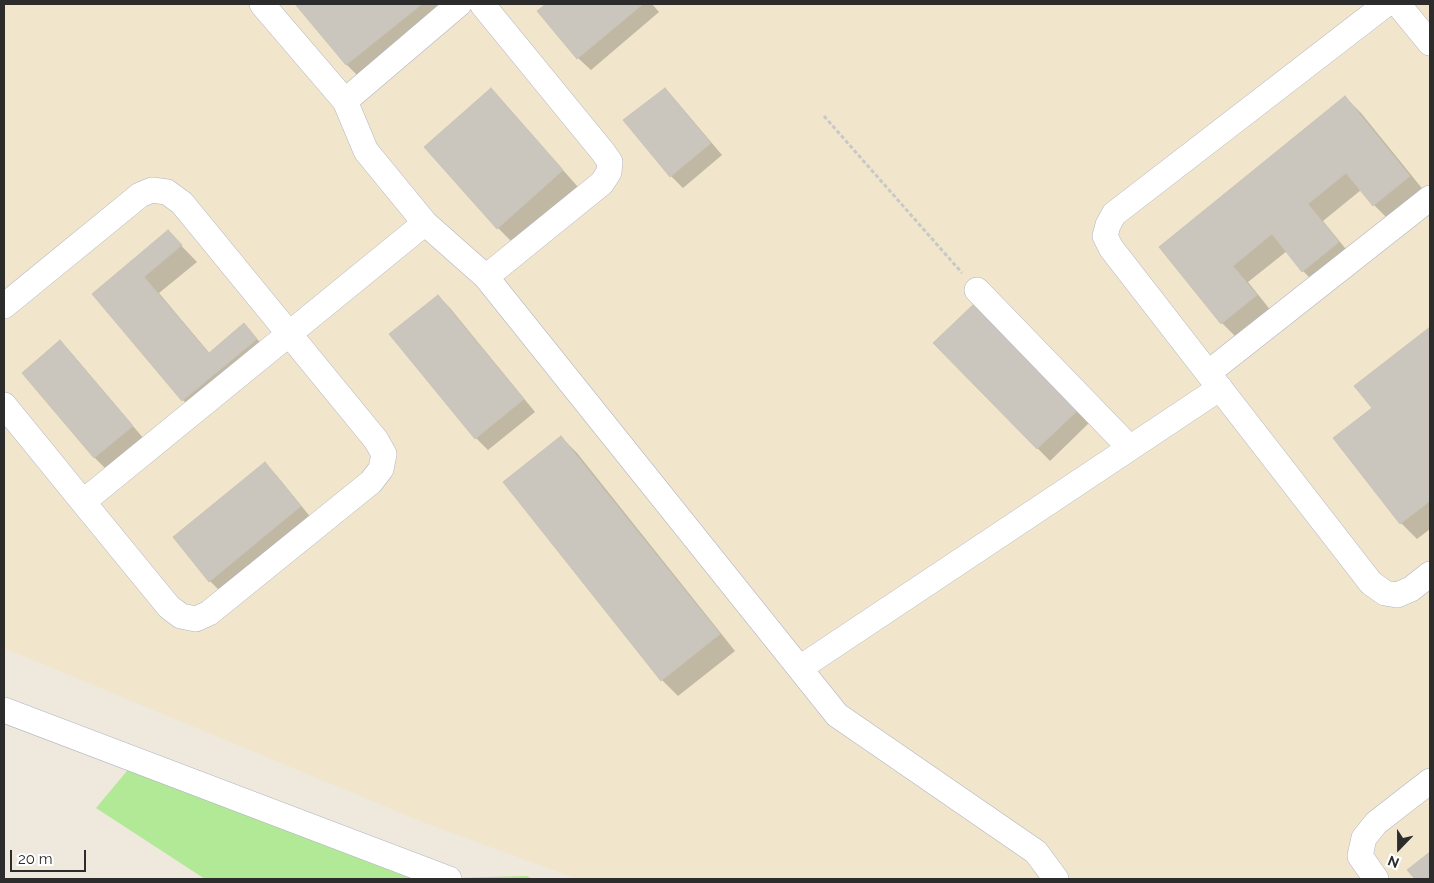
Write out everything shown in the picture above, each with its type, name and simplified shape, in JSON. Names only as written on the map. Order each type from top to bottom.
[{"type":"street","points":[[262,4],[345,101],[366,151],[425,223],[486,277],[837,715],[1036,852],[1056,879]]},
{"type":"street","points":[[345,101],[459,4]]},
{"type":"street","points":[[482,4],[610,162],[609,172],[602,183],[486,277]]},
{"type":"street","points":[[1386,4],[1114,214],[1105,236],[1111,248],[1371,583],[1385,593],[1397,595],[1411,589],[1430,574]]},
{"type":"street","points":[[1398,4],[1430,43]]},
{"type":"street","points":[[4,306],[140,195],[152,190],[167,192],[182,203],[376,440],[384,454],[381,469],[370,482],[209,614],[196,619],[181,616],[169,607],[4,405]]},
{"type":"street","points":[[800,668],[1130,448],[1214,380],[1430,198]]},
{"type":"street","points":[[83,502],[425,223]]},
{"type":"street","points":[[977,290],[1130,448]]},
{"type":"street","points":[[4,710],[449,879]]},
{"type":"street","points":[[1376,879],[1360,856],[1364,838],[1376,823],[1430,781]]},
{"type":"path","points":[[824,116],[977,290]]},
{"type":"shaded area","points":[[4,4],[1430,4],[1430,879],[577,879],[425,823],[4,648]]},
{"type":"green space","points":[[137,759],[414,879],[205,879],[96,808]]},
{"type":"green space","points":[[527,876],[533,879],[414,879]]},
{"type":"building","points":[[295,4],[422,4],[346,65]]},
{"type":"building","points":[[546,4],[643,4],[577,59],[537,11]]},
{"type":"building","points":[[491,88],[563,170],[497,229],[424,147]]},
{"type":"building","points":[[665,88],[711,143],[670,177],[623,120]]},
{"type":"building","points":[[1345,96],[1410,176],[1373,206],[1346,173],[1308,204],[1339,242],[1302,272],[1272,234],[1233,266],[1257,295],[1221,324],[1159,247]]},
{"type":"building","points":[[168,230],[182,245],[144,277],[209,353],[244,323],[257,339],[182,401],[92,294]]},
{"type":"building","points":[[438,295],[524,399],[475,439],[389,334]]},
{"type":"building","points":[[975,303],[1078,410],[1037,449],[933,343]]},
{"type":"building","points":[[1430,327],[1430,501],[1400,524],[1333,438],[1372,408],[1354,386]]},
{"type":"building","points":[[60,340],[133,426],[94,458],[22,373]]},
{"type":"building","points":[[561,436],[720,634],[661,681],[503,482]]},
{"type":"building","points":[[265,462],[301,506],[209,582],[173,537]]},
{"type":"building","points":[[1430,852],[1430,879],[1415,879],[1407,870]]}]
